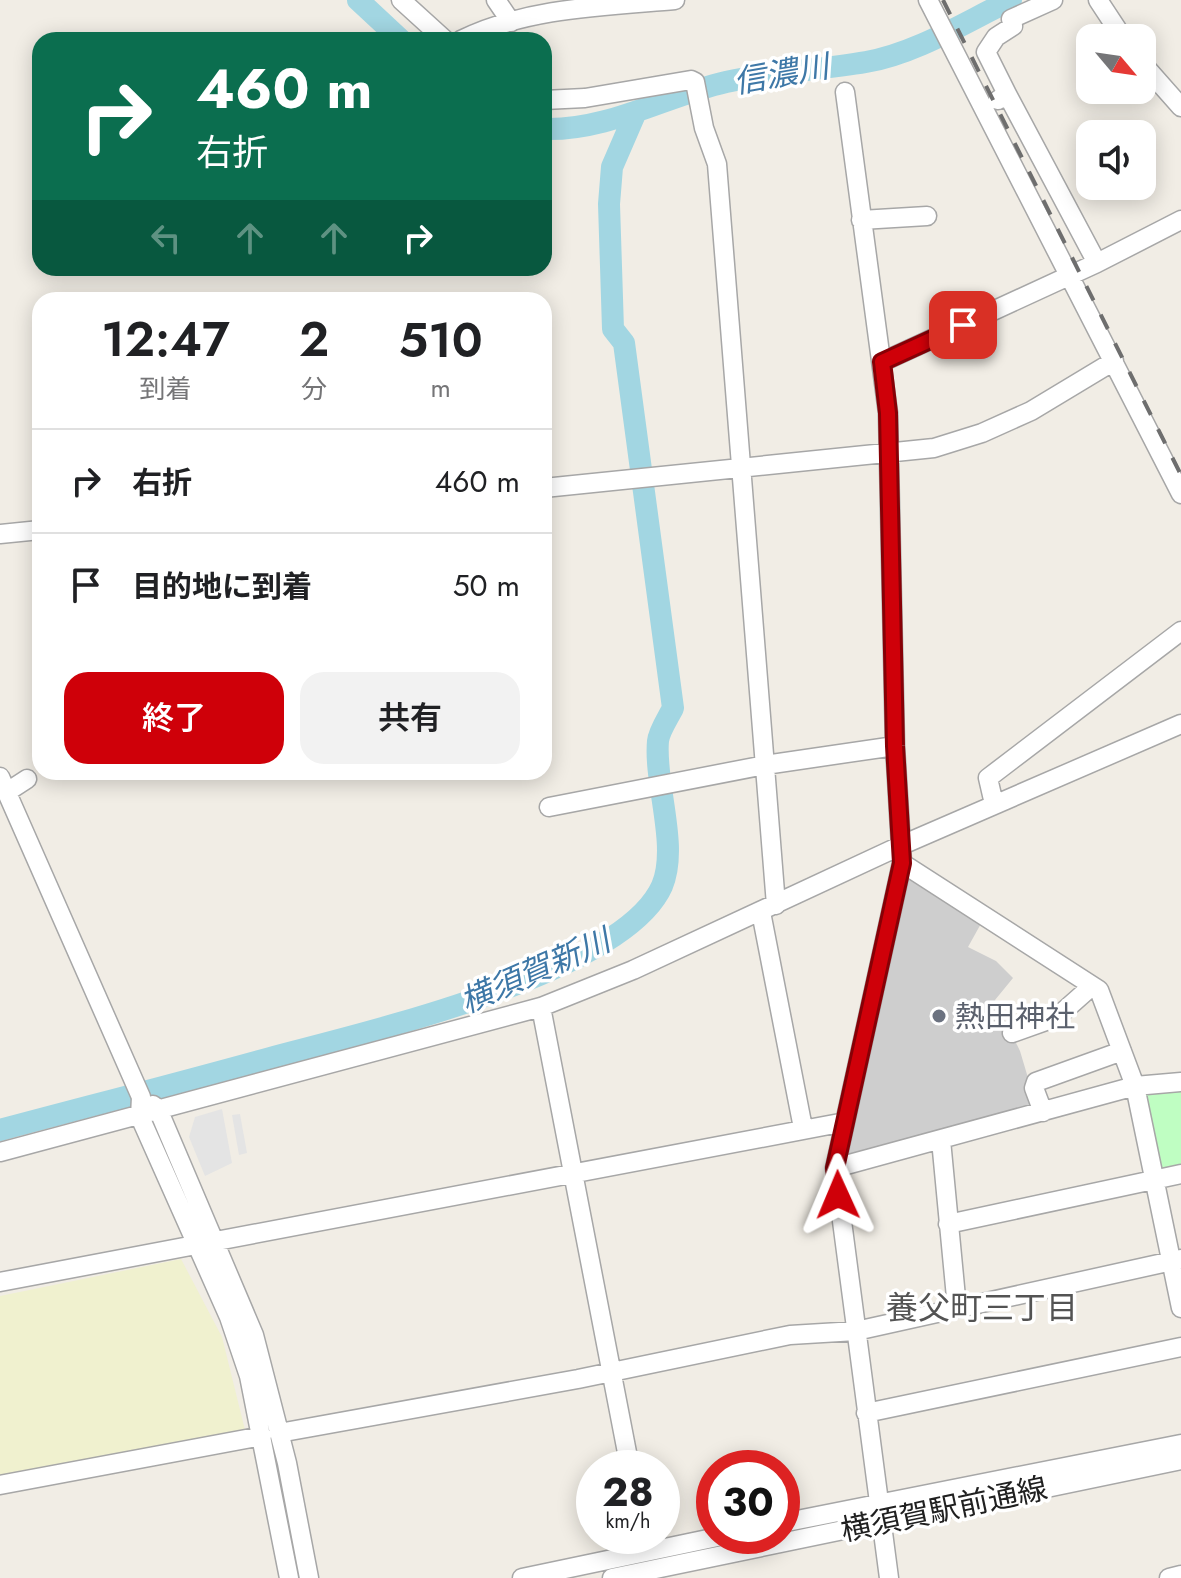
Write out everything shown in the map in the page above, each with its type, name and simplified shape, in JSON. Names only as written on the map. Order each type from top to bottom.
[{"type":"street","points":[[401,0],[436,32]]},
{"type":"street","points":[[496,0],[511,22]]},
{"type":"street","points":[[483,32],[588,3],[675,0]]},
{"type":"street","points":[[1053,0],[1011,19],[1013,26],[996,37],[986,52],[1097,263]]},
{"type":"street","points":[[1098,0],[1114,24]]},
{"type":"street","points":[[931,6],[957,61],[986,108],[1181,494]]},
{"type":"street","points":[[1156,79],[1181,107]]},
{"type":"street","points":[[552,100],[585,98],[691,80],[696,89],[704,128],[712,141],[717,164],[765,765],[769,908],[803,1128]]},
{"type":"street","points":[[845,92],[888,413],[895,746],[902,854],[835,1168],[889,1578]]},
{"type":"street","points":[[986,108],[1007,94]]},
{"type":"street","points":[[861,220],[927,216]]},
{"type":"street","points":[[882,362],[1097,263],[1181,220]]},
{"type":"street","points":[[552,487],[934,448],[982,433],[1031,411],[1114,361]]},
{"type":"street","points":[[0,534],[32,531]]},
{"type":"street","points":[[994,804],[988,778],[1181,631]]},
{"type":"street","points":[[0,1152],[159,1112],[541,1007],[902,854],[994,804],[1181,724]]},
{"type":"street","points":[[549,807],[765,765],[895,746]]},
{"type":"street","points":[[27,779],[3,784],[138,1090],[140,1117],[205,1243]]},
{"type":"street","points":[[902,854],[1099,990],[1135,1086],[1176,1260],[1181,1308]]},
{"type":"street","points":[[1012,1033],[1057,1017],[1092,986]]},
{"type":"street","points":[[541,1007],[626,1450]]},
{"type":"street","points":[[1043,1112],[1034,1088],[1036,1082],[1122,1051]]},
{"type":"street","points":[[835,1168],[1135,1086],[1181,1082]]},
{"type":"street","points":[[138,1090],[159,1112],[205,1243],[271,1435],[309,1578]]},
{"type":"street","points":[[0,1282],[845,1122]]},
{"type":"street","points":[[941,1140],[957,1308]]},
{"type":"street","points":[[948,1224],[1181,1174]]},
{"type":"street","points":[[0,1485],[610,1372],[790,1335],[856,1331],[1176,1260]]},
{"type":"street","points":[[866,1413],[1181,1347]]},
{"type":"street","points":[[271,1435],[289,1578]]},
{"type":"street","name":"横須賀駅前通線","points":[[522,1578],[649,1559],[879,1512],[1181,1444]]},
{"type":"street","name":"横須賀駅前通線","points":[[800,1521],[879,1512],[1181,1460]]},
{"type":"street","name":"横須賀駅前通線","points":[[612,1578],[649,1559],[696,1544]]},
{"type":"street","points":[[1169,1578],[1181,1575]]},
{"type":"shaded area","name":"熱田神社","points":[[905,874],[983,920],[968,947],[996,961],[1013,978],[995,1000],[1020,1051],[1037,1108],[853,1157],[844,1156]]},
{"type":"shaded area","points":[[222,1109],[232,1163],[205,1176],[189,1137],[195,1117]]},
{"type":"shaded area","points":[[240,1114],[247,1153],[239,1155],[232,1115]]},
{"type":"green space","points":[[1181,1087],[1181,1167],[1163,1170],[1157,1167],[1145,1090]]},
{"type":"green space","points":[[181,1259],[222,1337],[245,1430],[0,1479],[0,1296]]},
{"type":"waterway","name":"信濃川","points":[[358,0],[392,32]]},
{"type":"waterway","name":"信濃川","points":[[552,129],[614,119],[726,82],[885,58],[940,36],[1011,0]]},
{"type":"waterway","name":"横須賀新川","points":[[0,1130],[363,1033],[485,996],[544,973],[597,947],[638,918],[662,886],[668,853],[658,741],[673,708],[624,343],[613,329],[609,204],[612,167],[635,114]]},
{"type":"railway","points":[[943,0],[1181,475]]},
{"type":"place","name":"熱田神社","points":[[939,1016]]},
{"type":"district","name":"養父町三丁目","points":[[982,1308]]},
{"type":"route","points":[[838,1195],[835,1168],[902,863],[895,746],[888,413],[882,362],[963,325]]}]
